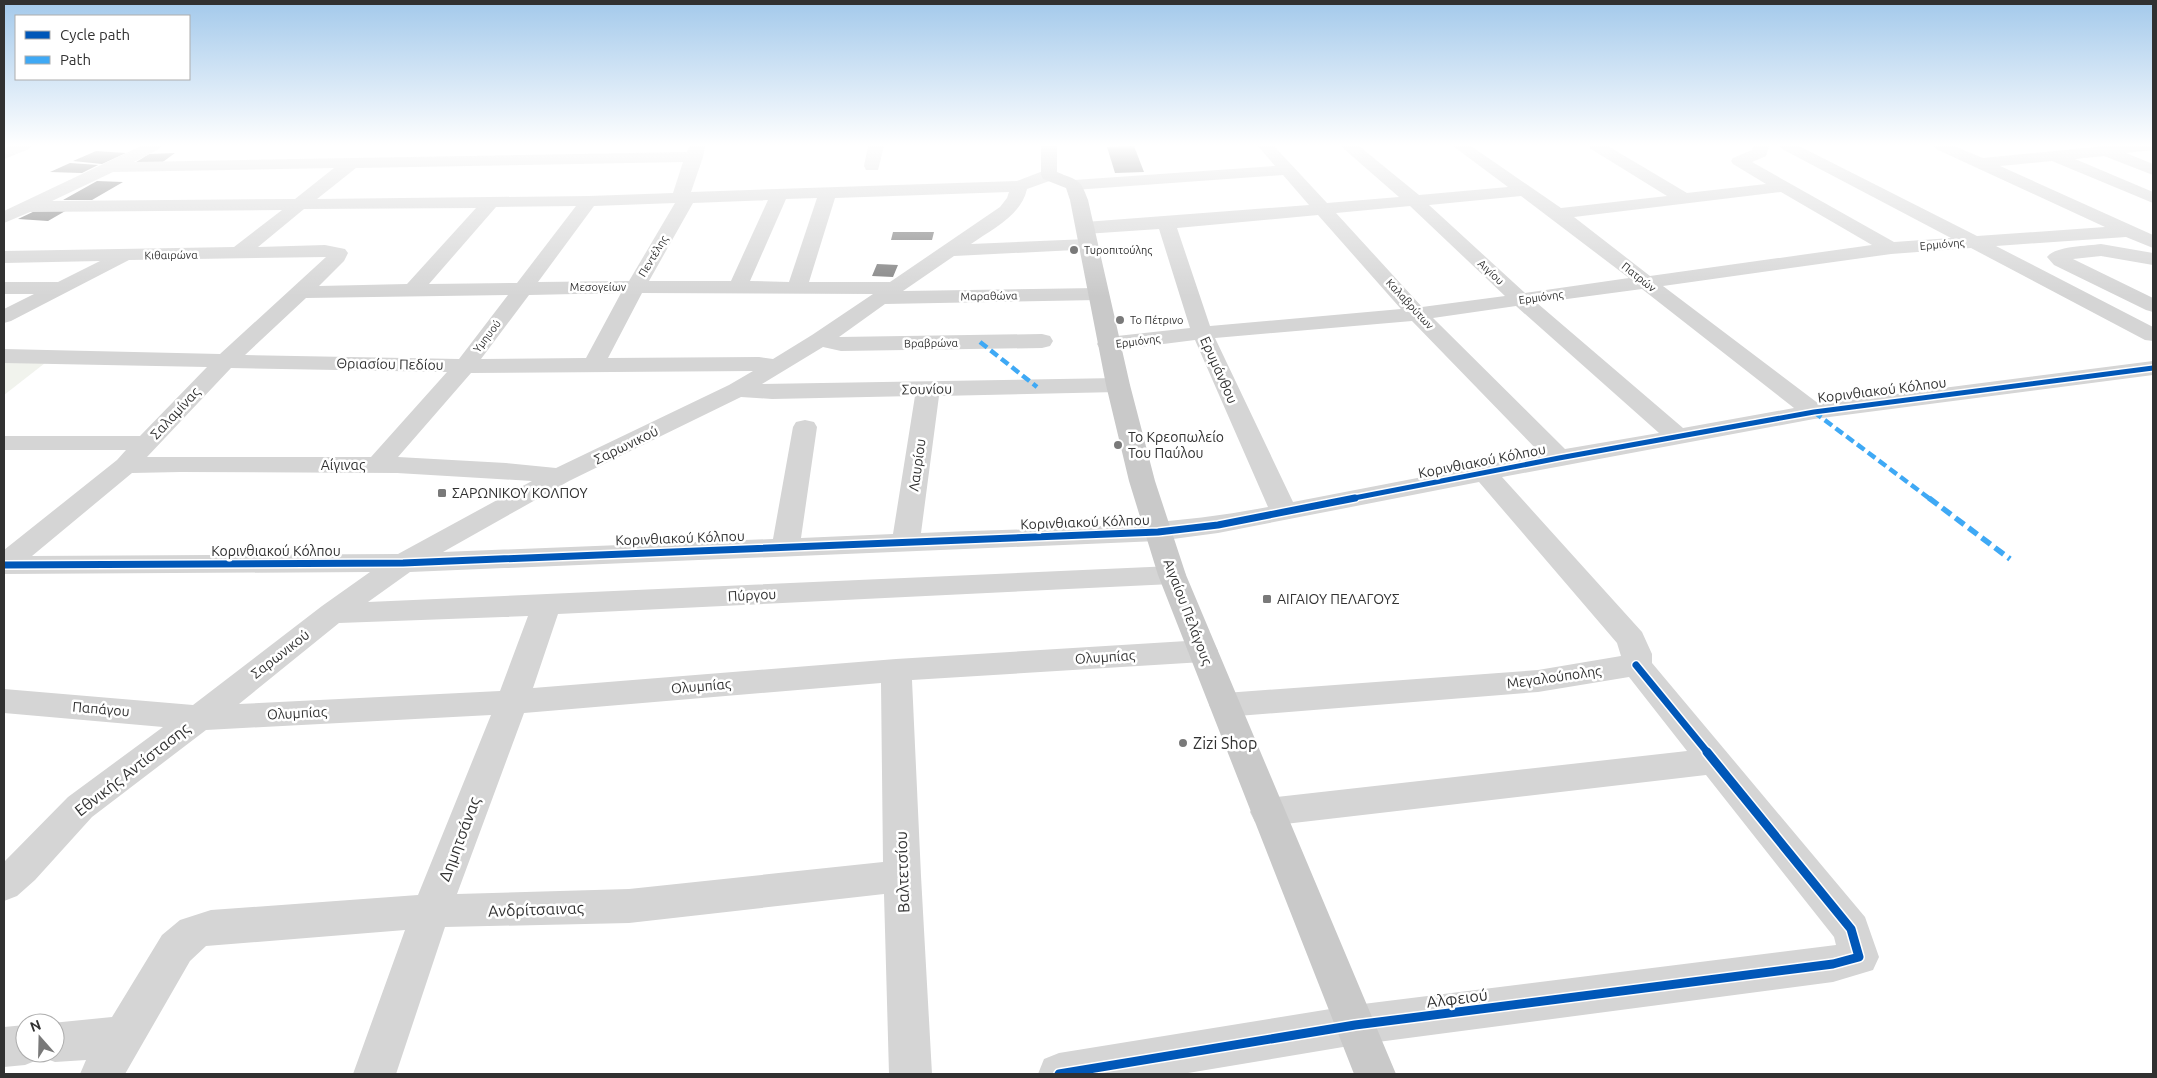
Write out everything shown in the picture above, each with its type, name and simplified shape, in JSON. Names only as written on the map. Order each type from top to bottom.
[{"type":"main road","name":"Αιγαίου Πελάγους","points":[[1078,196],[1118,386],[1142,481],[1172,575],[1375,1074]]},
{"type":"street","points":[[4,218],[48,196]]},
{"type":"street","points":[[237,254],[307,196]]},
{"type":"street","points":[[414,289],[502,196]]},
{"type":"street","points":[[26,207],[589,201],[736,196]]},
{"type":"street","points":[[738,287],[778,196]]},
{"type":"street","points":[[797,287],[826,196]]},
{"type":"street","name":"Σαρωνικού","points":[[199,718],[332,613],[403,563],[560,476],[737,390],[820,340],[952,250],[1006,211],[1017,196]]},
{"type":"street","name":"Καλαβρύτων","points":[[1312,196],[1417,314],[1559,458]]},
{"type":"street","name":"Αιγίου","points":[[1410,196],[1520,300],[1678,437]]},
{"type":"street","points":[[952,250],[1087,237],[1166,223],[1454,196]]},
{"type":"street","name":"Πατρών","points":[[1531,196],[1558,214],[1814,412]]},
{"type":"street","points":[[1681,196],[1685,199]]},
{"type":"street","points":[[1558,214],[1707,196]]},
{"type":"street","points":[[1798,196],[1892,248]]},
{"type":"street","points":[[1884,196],[1972,242],[2148,328]]},
{"type":"street","points":[[2054,196],[2153,242]]},
{"type":"street","name":"Πεντέλης","points":[[594,364],[635,287],[685,204],[680,198]]},
{"type":"street","name":"Υμηυού","points":[[378,466],[465,366],[589,201]]},
{"type":"street","name":"Ερυμάνθου","points":[[1166,223],[1202,333],[1284,512]]},
{"type":"street","name":"Ερμιόνης","points":[[1108,344],[1202,333],[1417,314],[1892,248],[2129,231]]},
{"type":"street","points":[[2153,259],[2100,250],[2057,257],[2061,261],[2153,306]]},
{"type":"street","name":"Κιθαιρώνα","points":[[4,257],[325,251],[338,253]]},
{"type":"street","name":"Σαλαμίνας","points":[[4,564],[126,465],[226,360],[301,292],[337,257],[338,253]]},
{"type":"street","points":[[4,317],[127,256]]},
{"type":"street","name":"Μεσογείων","points":[[301,292],[414,289],[797,287],[888,293]]},
{"type":"street","points":[[4,288],[64,288]]},
{"type":"street","name":"Μαραθώνα","points":[[888,293],[1098,294]]},
{"type":"street","name":"Βραβρώνα","points":[[820,340],[842,344],[1042,341]]},
{"type":"street","name":"Θριασίου Πεδίου","points":[[4,356],[465,366],[759,364],[776,366]]},
{"type":"street","name":"Κορινθιακού Κόλπου","points":[[4,564],[403,563],[1158,532],[1218,525],[1486,474],[1559,458],[1814,412],[2153,368]]},
{"type":"street","name":"Σουνίου","points":[[737,390],[772,392],[1118,386]]},
{"type":"street","name":"Λαυρίου","points":[[906,541],[928,389]]},
{"type":"street","points":[[786,546],[805,427]]},
{"type":"street","points":[[4,443],[147,443]]},
{"type":"street","name":"Αίγινας","points":[[126,465],[378,466],[495,469],[560,476]]},
{"type":"street","points":[[1486,474],[1632,639],[1637,654],[1636,665],[1713,760]]},
{"type":"street","name":"Πύργου","points":[[332,613],[547,605],[1172,575]]},
{"type":"street","name":"Δημητσάνας","points":[[376,1074],[431,911],[512,702],[547,605]]},
{"type":"street","name":"Ολυμπίας","points":[[199,718],[512,702],[896,670],[1203,651]]},
{"type":"street","name":"Μεγαλούπολης","points":[[1224,705],[1538,681],[1636,665]]},
{"type":"street","name":"Βαλτετσίου","points":[[896,670],[902,876],[911,1074]]},
{"type":"street","name":"Παπάγου","points":[[4,701],[199,718]]},
{"type":"street","name":"Εθνικής Αντίστασης","points":[[4,885],[22,869],[80,806],[199,718]]},
{"type":"street","points":[[1268,812],[1713,760]]},
{"type":"street","name":"Αλφειού","points":[[1059,1074],[1355,1025],[1834,964],[1859,957],[1850,929],[1713,760]]},
{"type":"street","name":"Ανδρίτσαινας","points":[[101,1074],[176,948],[194,932],[211,927],[431,911],[629,906],[902,876]]},
{"type":"street","points":[[65,1041],[122,1036]]},
{"type":"shaded area","points":[[4,362],[45,363],[4,395]]},
{"type":"building","points":[[70,196],[98,196],[92,200],[63,200]]},
{"type":"building","points":[[37,210],[67,210],[48,221],[18,219]]},
{"type":"building","points":[[893,232],[934,232],[932,240],[891,240]]},
{"type":"building","points":[[877,264],[898,265],[893,277],[872,276]]},
{"type":"marked path","points":[[980,342],[1037,387]]},
{"type":"marked path","points":[[1814,412],[2010,559]]},
{"type":"cycle path","points":[[4,565],[403,563],[1158,532],[1218,525],[1559,458],[1814,412],[2153,368]]},
{"type":"cycle path","points":[[1059,1074],[1355,1025],[1833,964],[1859,957],[1851,929],[1636,665]]},
{"type":"place","name":"Τυροπιτούλης","points":[[1074,250]]},
{"type":"place","name":"Το Πέτρινο","points":[[1120,320]]},
{"type":"place","name":"Το Κρεοπωλείο Του Παύλου","points":[[1118,445]]},
{"type":"place","name":"ΣΑΡΩΝΙΚΟΥ ΚΟΛΠΟΥ","points":[[442,493]]},
{"type":"place","name":"ΑΙΓΑΙΟΥ ΠΕΛΑΓΟΥΣ","points":[[1267,599]]},
{"type":"place","name":"Zizi Shop","points":[[1183,743]]}]
